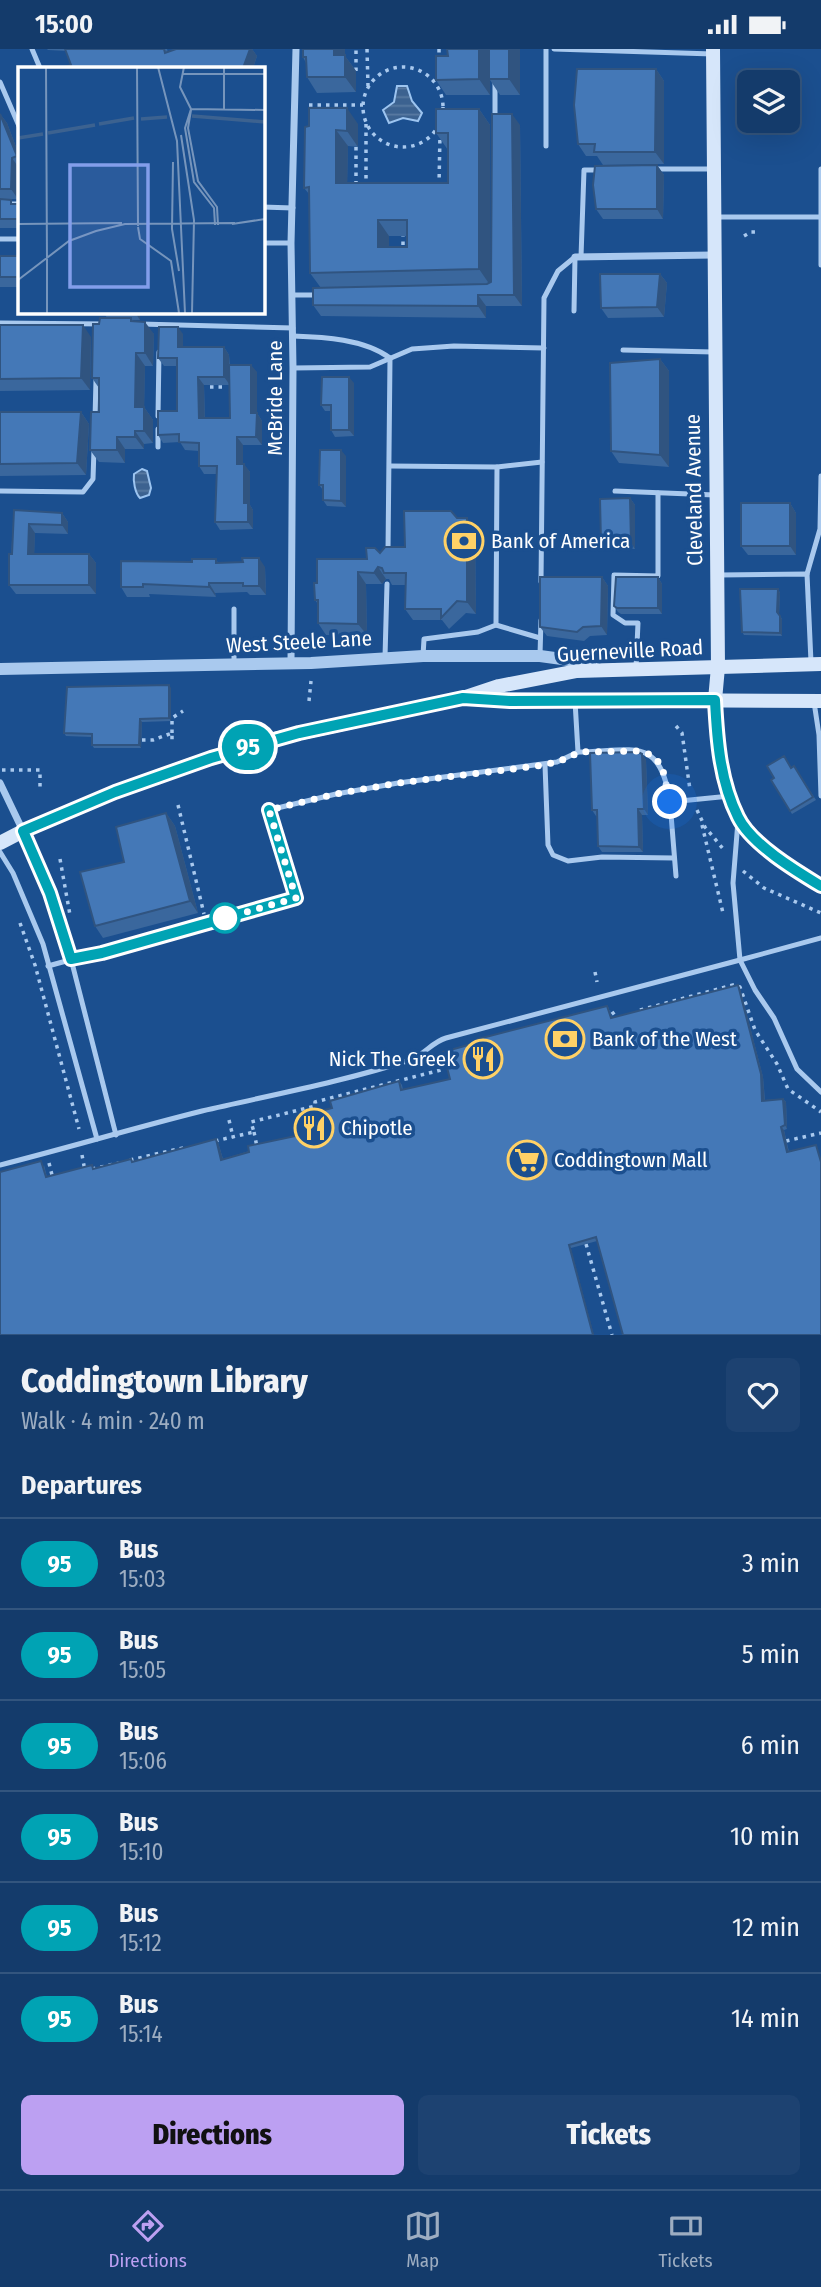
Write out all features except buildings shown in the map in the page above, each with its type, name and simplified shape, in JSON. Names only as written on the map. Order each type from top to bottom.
[{"type":"main road","name":"Cleveland Avenue","points":[[713,52],[718,667],[715,700]]},
{"type":"main road","name":"Guerneville Road","points":[[0,843],[152,778],[262,743],[463,698],[499,686],[578,671],[816,664]]},
{"type":"main road","name":"Guerneville Road","points":[[463,698],[818,701]]},
{"type":"street","name":"McBride Lane","points":[[291,663],[291,243],[296,49]]},
{"type":"street","points":[[578,257],[713,255]]},
{"type":"street","name":"West Steele Lane","points":[[0,669],[291,663],[423,656],[540,656],[584,662],[598,671]]},
{"type":"street","points":[[0,675],[18,669]]},
{"type":"street","name":"Cleveland Avenue","points":[[715,700],[718,759],[738,817],[776,859],[819,881]]},
{"type":"street","points":[[0,783],[23,831]]},
{"type":"lane","points":[[32,49],[40,67]]},
{"type":"lane","points":[[546,146],[547,49]]},
{"type":"lane","points":[[554,49],[713,52]]},
{"type":"lane","points":[[495,76],[495,129]]},
{"type":"lane","points":[[0,82],[18,124]]},
{"type":"lane","points":[[643,169],[713,169]]},
{"type":"lane","points":[[821,169],[821,265]]},
{"type":"lane","points":[[574,311],[584,170],[602,170]]},
{"type":"lane","points":[[0,204],[18,204]]},
{"type":"lane","points":[[264,207],[293,208]]},
{"type":"lane","points":[[713,217],[821,217]]},
{"type":"lane","points":[[0,239],[18,239]]},
{"type":"lane","points":[[264,243],[291,243]]},
{"type":"lane","points":[[541,584],[544,298],[558,271],[578,257]]},
{"type":"lane","points":[[292,295],[323,294]]},
{"type":"lane","points":[[0,323],[117,324]]},
{"type":"lane","points":[[97,324],[97,336]]},
{"type":"lane","points":[[137,324],[293,332],[378,349],[390,358]]},
{"type":"lane","points":[[158,447],[159,324]]},
{"type":"lane","points":[[293,368],[370,367],[412,349],[454,346],[544,348]]},
{"type":"lane","points":[[623,350],[714,352]]},
{"type":"lane","points":[[388,559],[390,358]]},
{"type":"lane","points":[[94,432],[96,372]]},
{"type":"lane","points":[[0,491],[83,492],[93,479],[94,444]]},
{"type":"lane","points":[[390,466],[497,467],[542,462]]},
{"type":"lane","points":[[496,625],[497,467]]},
{"type":"lane","points":[[816,664],[807,574],[820,529],[821,477]]},
{"type":"lane","points":[[615,491],[715,495]]},
{"type":"lane","points":[[636,670],[638,623],[625,622],[613,615],[614,575],[658,576],[658,493]]},
{"type":"lane","points":[[716,575],[807,574]]},
{"type":"lane","points":[[385,657],[387,585]]},
{"type":"lane","points":[[234,609],[234,664]]},
{"type":"lane","points":[[540,656],[541,611]]},
{"type":"lane","points":[[423,656],[424,639],[478,632],[496,625],[540,638]]},
{"type":"lane","points":[[575,701],[578,752]]},
{"type":"lane","points":[[818,701],[821,796]]},
{"type":"lane","points":[[48,966],[296,898],[269,810],[398,783],[545,765],[569,758],[578,752],[639,751],[652,755],[662,766],[670,802],[676,876]]},
{"type":"lane","points":[[545,765],[548,845],[553,855],[562,860],[674,858]]},
{"type":"lane","points":[[670,802],[731,796]]},
{"type":"lane","points":[[738,817],[733,883],[740,960],[755,990],[774,1018],[797,1069],[821,1092]]},
{"type":"lane","points":[[23,831],[50,893],[71,959],[116,1135]]},
{"type":"lane","points":[[0,852],[13,873],[43,944],[97,1139]]},
{"type":"lane","points":[[0,1165],[392,1065],[418,1057],[434,1043],[446,1038],[821,938]]},
{"type":"path","points":[[356,49],[356,71]]},
{"type":"path","points":[[367,49],[368,88]]},
{"type":"path","points":[[439,49],[439,62]]},
{"type":"path","points":[[366,188],[366,122],[363,106],[368,88],[375,77],[399,67],[412,68],[425,73],[439,89]]},
{"type":"path","points":[[439,76],[439,89],[444,106],[440,124],[439,188]]},
{"type":"path","points":[[309,106],[363,106]]},
{"type":"path","points":[[366,122],[376,137],[400,148],[414,146],[426,140],[440,124]]},
{"type":"path","points":[[356,147],[356,188],[378,188]]},
{"type":"path","points":[[427,188],[450,189]]},
{"type":"path","points":[[403,226],[403,250]]},
{"type":"path","points":[[744,236],[758,232]]},
{"type":"path","points":[[210,387],[223,387]]},
{"type":"path","points":[[309,701],[311,681]]},
{"type":"path","points":[[172,742],[172,717],[183,711]]},
{"type":"path","points":[[142,740],[153,740],[172,733]]},
{"type":"path","points":[[2,770],[40,770],[40,791]]},
{"type":"path","points":[[177,805],[204,913],[198,917]]},
{"type":"path","points":[[698,811],[724,915]]},
{"type":"path","points":[[60,859],[71,920]]},
{"type":"path","points":[[18,916],[35,965],[79,1129]]},
{"type":"path","points":[[595,972],[597,982]]},
{"type":"path","points":[[604,1010],[610,1009],[615,1017],[733,985],[740,987],[755,1030],[777,1064],[788,1089],[821,1112]]},
{"type":"path","points":[[257,1148],[251,1122],[315,1106],[315,1101],[441,1070],[441,1052],[451,1050]]},
{"type":"path","points":[[229,1120],[233,1137]]},
{"type":"path","points":[[208,1142],[254,1132]]},
{"type":"path","points":[[786,1141],[821,1133]]},
{"type":"path","points":[[71,1159],[82,1156],[84,1171],[195,1145]]},
{"type":"path","points":[[56,1188],[49,1161],[60,1160]]},
{"type":"path","points":[[586,1244],[612,1335]]},
{"type":"water","points":[[397,86],[407,86],[412,101],[422,113],[418,121],[403,118],[389,123],[383,110],[394,102]]},
{"type":"water","points":[[142,469],[147,471],[151,488],[149,495],[140,498],[134,483],[134,474]]},
{"type":"bus line","name":"95","points":[[269,810],[296,898],[102,953],[71,959],[50,893],[23,831],[115,792],[211,758],[299,733],[463,698],[510,701],[715,700],[718,759],[738,817],[776,859],[821,886]]},
{"type":"place","name":"Bank of America","points":[[464,541]]},
{"type":"place","name":"Bank of the West","points":[[565,1039]]},
{"type":"place","name":"Nick The Greek","points":[[483,1059]]},
{"type":"place","name":"Chipotle","points":[[314,1128]]},
{"type":"place","name":"Coddingtown Mall","points":[[527,1160]]},
{"type":"route","points":[[225,918],[218,920],[296,898],[269,810],[398,783],[545,765],[569,758],[578,752],[639,751],[652,755],[662,766],[670,802]]}]
